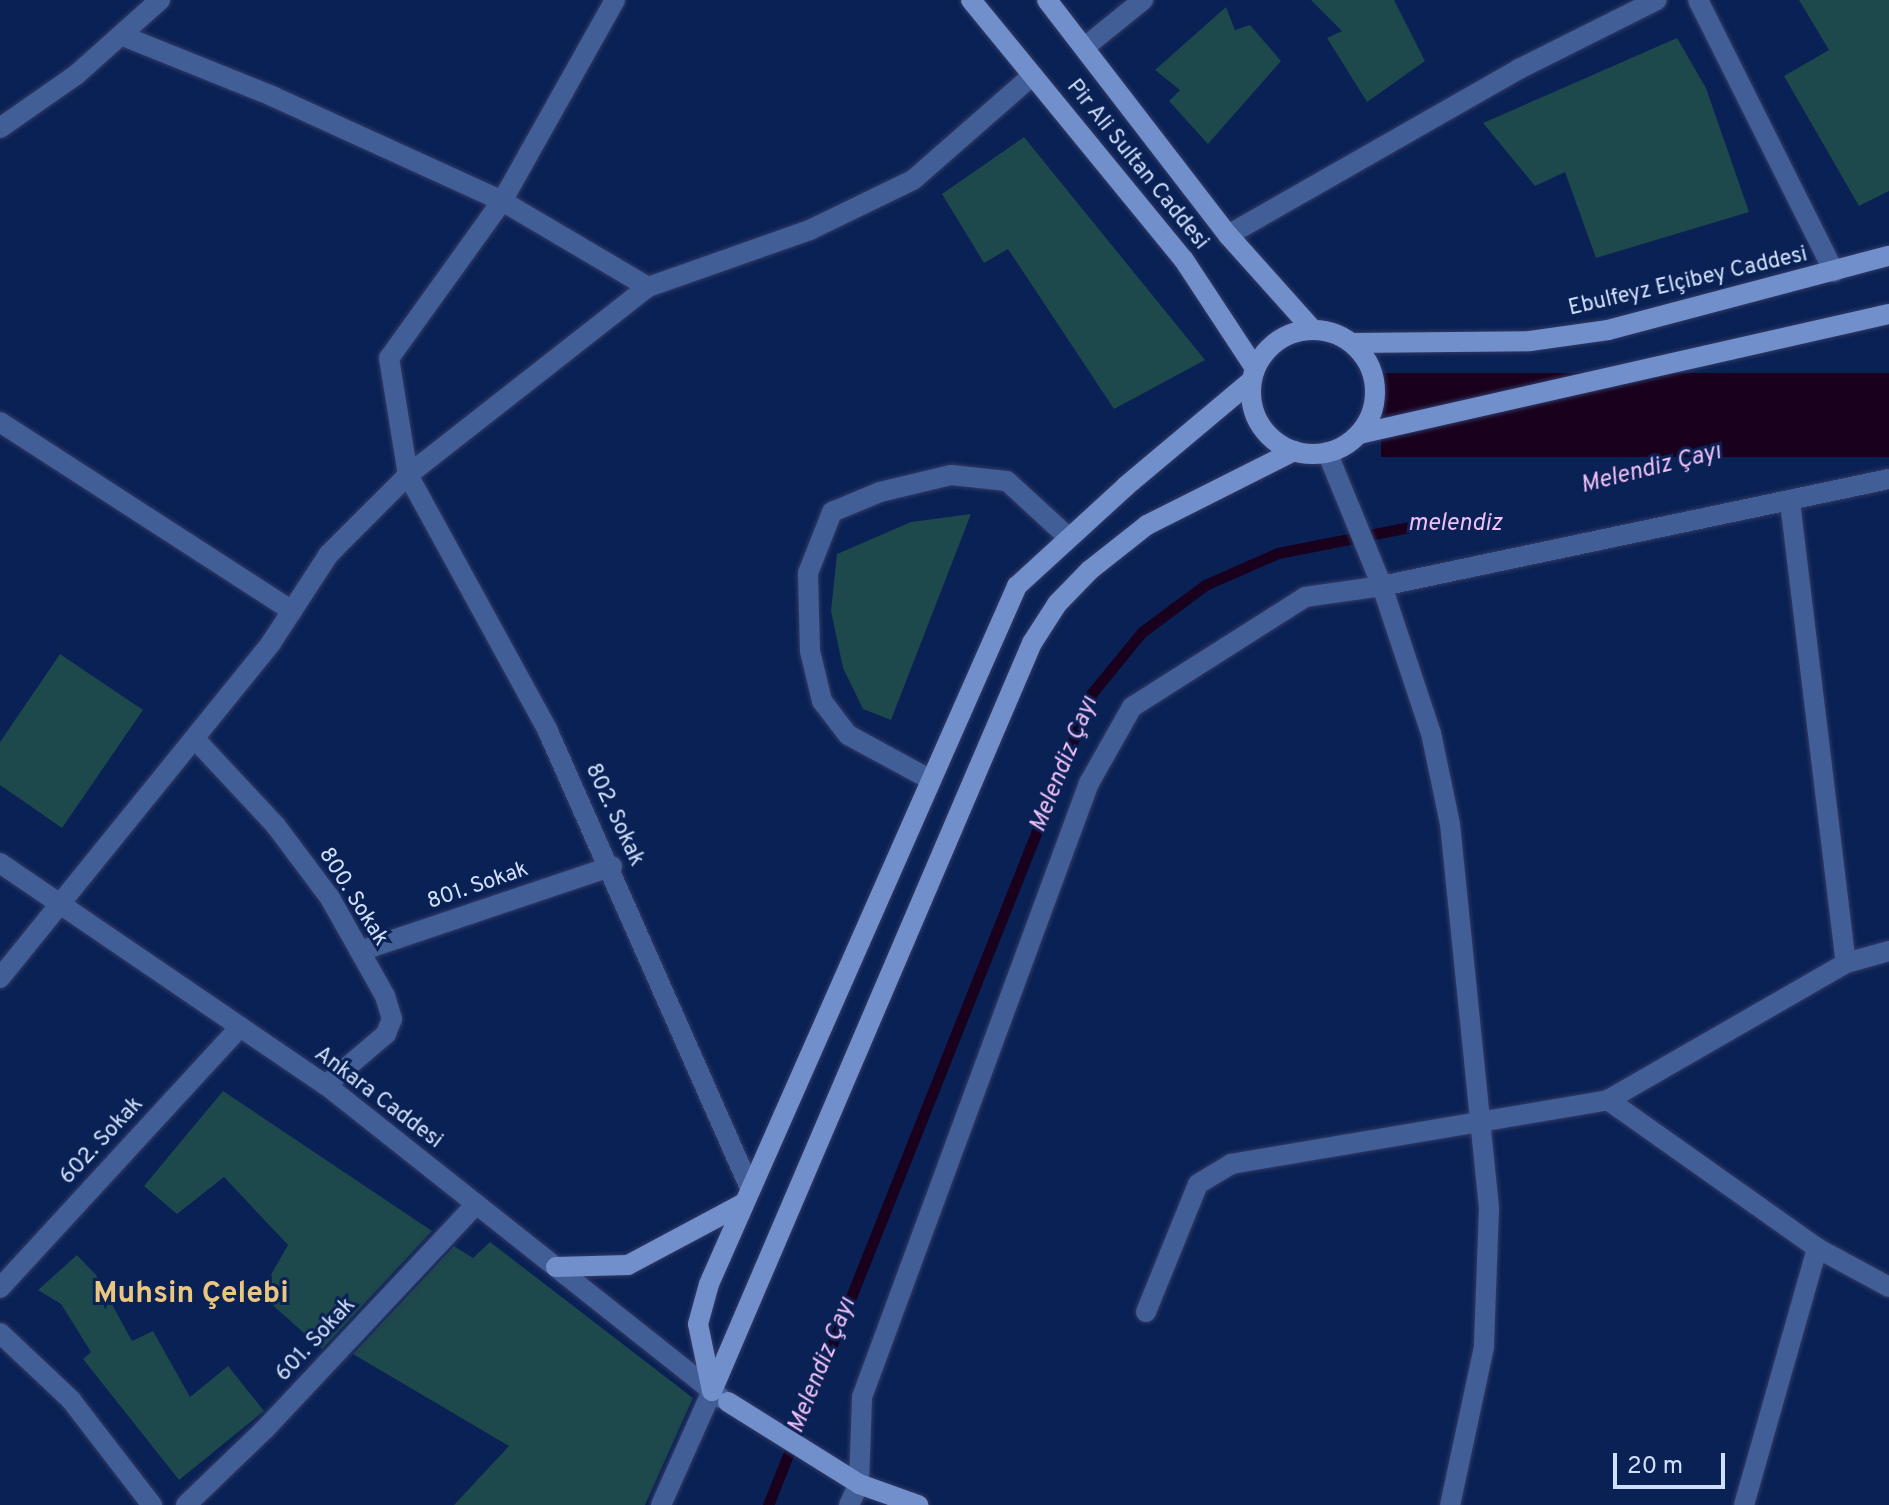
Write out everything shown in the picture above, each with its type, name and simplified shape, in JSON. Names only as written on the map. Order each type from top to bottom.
[{"type":"main road","name":"Pir Ali Sultan Caddesi","points":[[971,0],[1184,260],[1253,375]]},
{"type":"main road","points":[[1047,0],[1228,235],[1312,329],[1352,343],[1368,362],[1374,383],[1374,405],[1359,434]]},
{"type":"main road","name":"Ebulfeyz Elçibey Caddesi","points":[[1352,343],[1530,341],[1608,330],[1889,256]]},
{"type":"main road","points":[[1253,375],[1259,424],[1276,442],[1294,451],[1327,452],[1359,434],[1889,314]]},
{"type":"main road","points":[[918,1505],[859,1484],[720,1397],[698,1324],[709,1284],[1017,586],[1253,375],[1279,339],[1312,329]]},
{"type":"main road","points":[[720,1397],[1032,643],[1057,604],[1090,570],[1147,525],[1294,451]]},
{"type":"main road","points":[[556,1267],[628,1265],[747,1195]]},
{"type":"street","points":[[0,128],[123,36],[160,0]]},
{"type":"street","name":"802. Sokak","points":[[615,0],[502,201],[389,358],[408,475],[547,729],[612,866],[747,1195]]},
{"type":"street","points":[[1085,47],[1143,0]]},
{"type":"street","points":[[1228,235],[1519,69],[1657,0]]},
{"type":"street","points":[[1698,0],[1834,272]]},
{"type":"street","points":[[123,36],[272,96],[502,201],[648,287]]},
{"type":"street","points":[[0,978],[61,908],[195,739],[292,611],[329,554],[408,475],[648,287],[810,230],[913,180],[1033,75]]},
{"type":"street","points":[[0,422],[292,611]]},
{"type":"street","points":[[1327,452],[1349,498],[1382,586],[1431,733],[1450,824],[1484,1123],[1489,1208],[1484,1347],[1450,1505]]},
{"type":"street","points":[[931,780],[848,735],[822,701],[810,651],[808,573],[832,512],[880,492],[951,475],[1007,481],[1069,538]]},
{"type":"street","points":[[849,1505],[859,1484],[862,1397],[1089,783],[1132,707],[1305,597],[1382,586],[1889,479]]},
{"type":"street","points":[[1790,502],[1846,963]]},
{"type":"street","name":"800. Sokak","points":[[195,739],[276,826],[330,898],[360,951],[392,1019],[386,1034],[326,1085]]},
{"type":"street","name":"Ankara Caddesi","points":[[0,863],[61,908],[326,1085],[720,1397]]},
{"type":"street","name":"801. Sokak","points":[[360,951],[612,866]]},
{"type":"street","points":[[1146,1312],[1198,1184],[1231,1164],[1608,1100],[1846,963],[1889,951]]},
{"type":"street","name":"602. Sokak","points":[[0,1288],[240,1027]]},
{"type":"street","points":[[1608,1100],[1817,1248],[1889,1287]]},
{"type":"street","name":"601. Sokak","points":[[186,1505],[256,1439],[476,1204]]},
{"type":"street","points":[[1744,1505],[1817,1248]]},
{"type":"street","points":[[0,1333],[71,1400],[152,1505]]},
{"type":"street","points":[[661,1505],[720,1397]]},
{"type":"water","points":[[1381,373],[1889,373],[1889,457],[1381,457]]},
{"type":"building","points":[[1311,0],[1394,0],[1425,61],[1367,102],[1327,38],[1342,31]]},
{"type":"building","points":[[1799,0],[1889,0],[1889,191],[1859,206],[1784,76],[1829,50]]},
{"type":"building","points":[[1226,7],[1235,30],[1250,25],[1281,61],[1208,144],[1169,101],[1180,90],[1155,70]]},
{"type":"building","points":[[1677,38],[1706,88],[1749,212],[1596,258],[1565,172],[1535,186],[1483,123]]},
{"type":"building","points":[[1024,137],[1205,360],[1114,409],[1008,249],[984,263],[942,194]]},
{"type":"building","points":[[971,514],[891,720],[863,709],[843,668],[831,611],[837,554],[911,522]]},
{"type":"building","points":[[60,654],[143,710],[62,828],[0,785],[0,742]]},
{"type":"building","points":[[223,1091],[432,1231],[322,1349],[260,1294],[288,1245],[224,1177],[177,1214],[144,1186]]},
{"type":"building","points":[[490,1242],[693,1398],[645,1505],[454,1505],[509,1446],[353,1354],[454,1246],[473,1258]]},
{"type":"building","points":[[77,1255],[96,1275],[132,1341],[153,1331],[190,1397],[228,1366],[264,1411],[179,1480],[83,1359],[91,1352],[61,1304],[38,1290]]},
{"type":"waterway","name":"Melendiz Çayı","points":[[768,1505],[1092,693],[1142,632],[1205,585],[1278,553],[1419,525]]},
{"type":"district","name":"Muhsin Çelebi","points":[[191,1295]]},
{"type":"water label","name":"melendiz","points":[[1455,525]]}]
